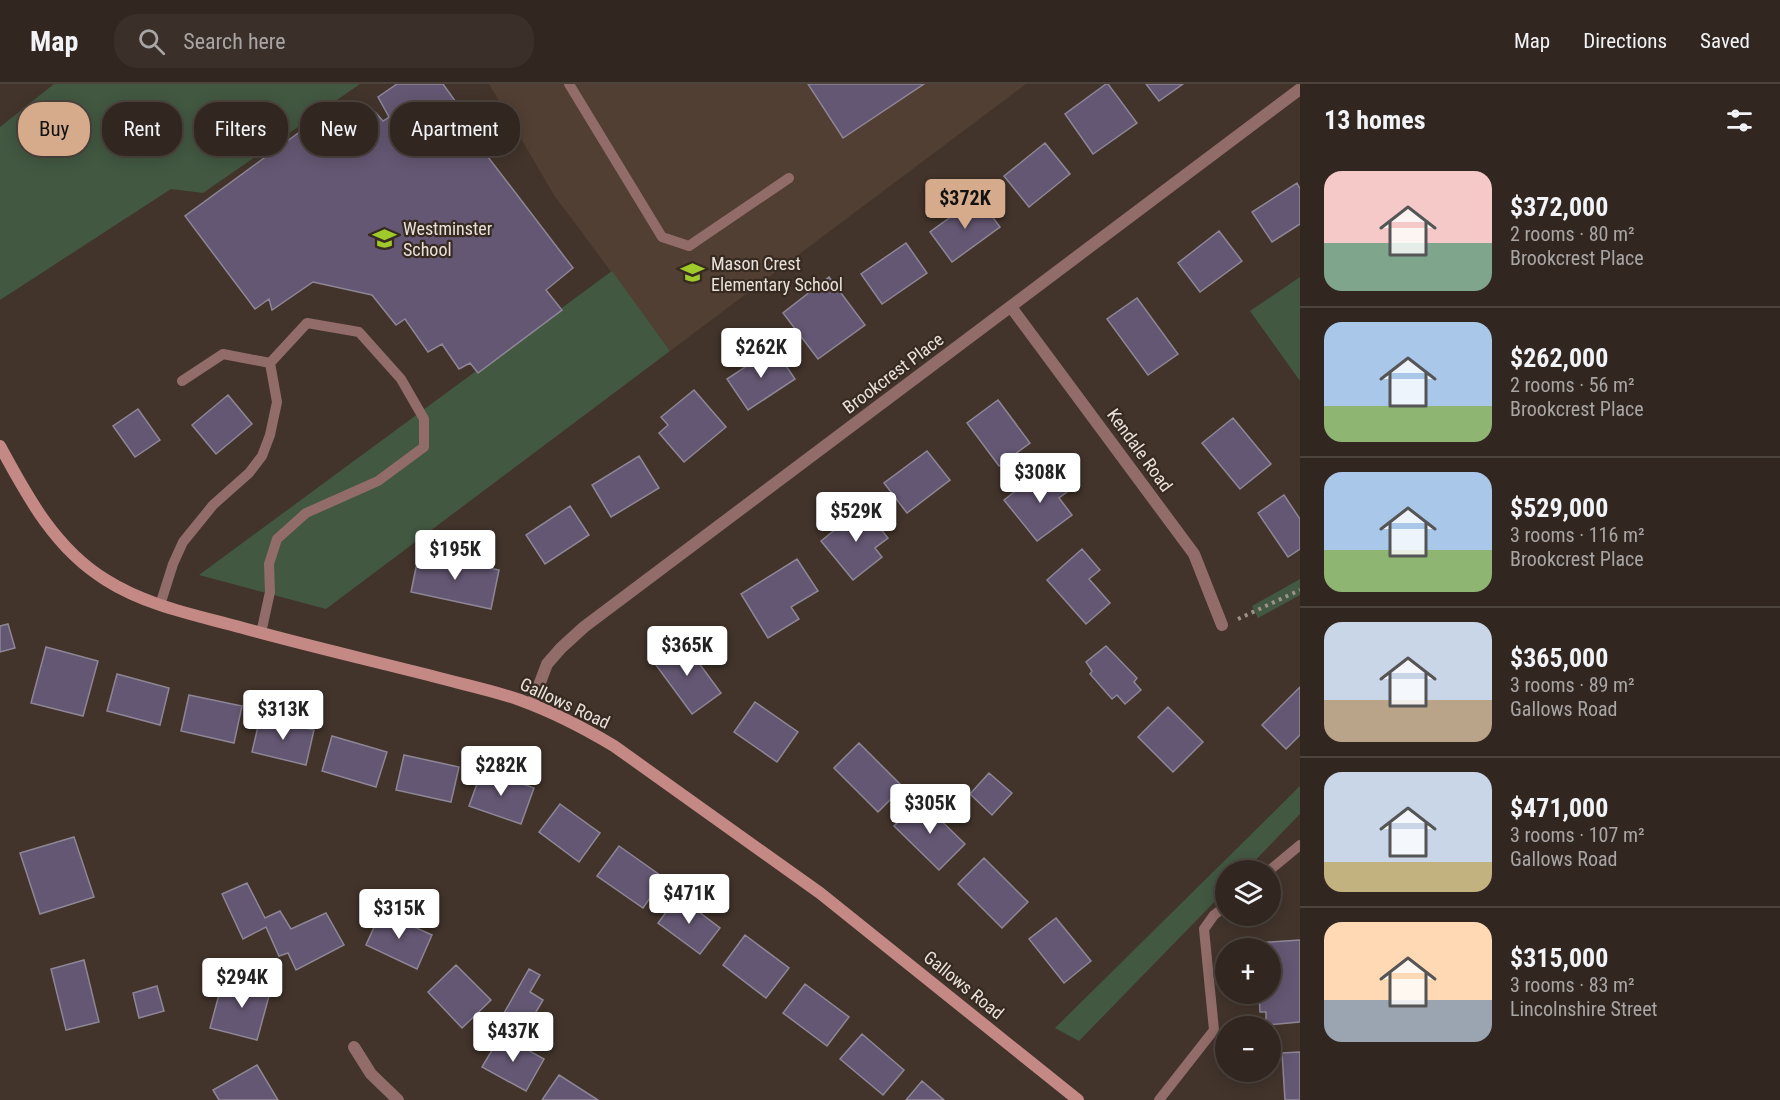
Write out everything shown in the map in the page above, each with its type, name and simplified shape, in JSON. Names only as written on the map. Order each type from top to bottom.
[{"type":"main road","name":"Gallows Road","points":[[0,446],[45,521],[75,556],[105,580],[132,594],[160,605],[261,633],[532,704],[582,727],[614,746],[820,893],[1078,1100]]},
{"type":"street","name":"Brookcrest Place","points":[[532,704],[548,664],[561,648],[584,627],[1300,90]]},
{"type":"street","name":"Kendale Road","points":[[1011,307],[1194,554],[1222,625]]},
{"type":"street","points":[[354,1047],[371,1074],[398,1100]]},
{"type":"lane","points":[[569,84],[662,237],[689,246],[789,178]]},
{"type":"lane","points":[[261,633],[270,592],[269,564],[277,539],[306,513],[378,481],[424,447],[424,419],[397,375],[359,332],[308,322],[270,363]]},
{"type":"lane","points":[[182,381],[223,354],[270,363]]},
{"type":"lane","points":[[160,605],[173,564],[183,542],[213,505],[249,473],[262,456],[270,435],[277,402],[270,363]]},
{"type":"lane","points":[[1281,861],[1300,845]]},
{"type":"lane","points":[[1159,1100],[1214,1030],[1204,929],[1215,914]]},
{"type":"path","points":[[1222,625],[1261,610],[1300,590]]},
{"type":"shaded area","name":"Mason Crest Elementary School","points":[[489,84],[1026,84],[670,351],[554,195],[520,137],[520,102],[500,102]]},
{"type":"green space","points":[[54,84],[360,84],[334,102],[300,102],[300,126],[288,134],[288,102],[194,102],[194,156],[256,156],[203,193],[171,189],[0,300],[0,127],[18,113],[18,156],[90,156],[90,102],[31,102]]},
{"type":"green space","points":[[612,271],[670,351],[326,609],[199,575]]},
{"type":"green space","points":[[1300,277],[1300,381],[1250,311]]},
{"type":"green space","points":[[1300,579],[1300,595],[1258,618],[1252,606]]},
{"type":"green space","points":[[1300,786],[1300,814],[1256,860],[1225,860]]},
{"type":"green space","points":[[1215,870],[1215,901],[1079,1041],[1055,1028]]},
{"type":"building","points":[[397,84],[443,84],[456,102],[390,102],[390,156],[487,156],[573,268],[546,290],[562,310],[478,373],[470,363],[459,369],[442,344],[428,352],[405,319],[396,325],[372,295],[313,282],[272,310],[269,299],[255,309],[185,216],[267,156],[288,156],[288,140],[300,132],[300,156],[378,156],[378,115],[383,121],[389,117],[378,97]]},
{"type":"building","points":[[808,84],[924,84],[843,138]]},
{"type":"building","points":[[1106,84],[1137,123],[1093,154],[1065,114]]},
{"type":"building","points":[[1146,84],[1183,84],[1159,101]]},
{"type":"building","points":[[1045,143],[1070,174],[1029,207],[1004,176]]},
{"type":"building","points":[[1297,183],[1300,189],[1300,224],[1272,242],[1252,212]]},
{"type":"building","points":[[978,197],[1000,227],[952,262],[930,232]]},
{"type":"building","points":[[1219,231],[1242,261],[1200,292],[1178,263]]},
{"type":"building","points":[[906,243],[927,273],[882,304],[861,274]]},
{"type":"building","points":[[829,277],[865,325],[818,359],[783,313]]},
{"type":"building","points":[[1137,298],[1178,354],[1148,375],[1107,319]]},
{"type":"building","points":[[774,348],[795,379],[748,410],[727,379]]},
{"type":"building","points":[[694,390],[726,427],[684,462],[659,433],[668,425],[661,417]]},
{"type":"building","points":[[228,395],[252,424],[216,454],[192,425]]},
{"type":"building","points":[[998,400],[1030,443],[999,466],[967,423]]},
{"type":"building","points":[[138,409],[160,440],[135,457],[113,426]]},
{"type":"building","points":[[1233,418],[1271,464],[1240,489],[1202,443]]},
{"type":"building","points":[[927,451],[950,480],[907,513],[884,483]]},
{"type":"building","points":[[639,456],[659,488],[611,517],[592,485]]},
{"type":"building","points":[[1047,466],[1067,492],[1059,498],[1072,515],[1037,541],[1004,500]]},
{"type":"building","points":[[1284,495],[1300,519],[1300,549],[1288,557],[1258,513]]},
{"type":"building","points":[[570,506],[589,535],[545,564],[526,535]]},
{"type":"building","points":[[863,507],[888,538],[875,548],[882,557],[853,580],[821,541]]},
{"type":"building","points":[[1082,549],[1100,570],[1089,579],[1110,603],[1086,624],[1047,580]]},
{"type":"building","points":[[419,553],[499,570],[491,609],[411,592]]},
{"type":"building","points":[[797,559],[818,591],[791,607],[799,619],[768,638],[741,594]]},
{"type":"building","points":[[8,624],[15,648],[0,652],[0,626]]},
{"type":"building","points":[[682,640],[721,693],[692,714],[653,661]]},
{"type":"building","points":[[1106,646],[1137,678],[1134,682],[1141,690],[1125,704],[1117,695],[1112,699],[1090,674],[1092,671],[1086,662]]},
{"type":"building","points":[[46,647],[98,661],[83,716],[31,703]]},
{"type":"building","points":[[117,674],[169,688],[160,725],[107,711]]},
{"type":"building","points":[[1300,687],[1300,735],[1286,749],[1262,725]]},
{"type":"building","points":[[189,695],[242,706],[234,743],[181,731]]},
{"type":"building","points":[[755,702],[798,732],[777,762],[734,732]]},
{"type":"building","points":[[1168,707],[1203,742],[1173,772],[1138,737]]},
{"type":"building","points":[[260,718],[314,730],[306,765],[252,752]]},
{"type":"building","points":[[332,736],[387,752],[376,787],[322,771]]},
{"type":"building","points":[[859,743],[903,787],[878,812],[834,768]]},
{"type":"building","points":[[404,755],[459,767],[451,802],[396,790]]},
{"type":"building","points":[[482,770],[534,788],[521,824],[469,806]]},
{"type":"building","points":[[989,773],[1012,793],[992,815],[970,794]]},
{"type":"building","points":[[920,800],[965,844],[939,870],[894,826]]},
{"type":"building","points":[[560,804],[600,833],[579,862],[539,832]]},
{"type":"building","points":[[74,837],[94,897],[40,914],[20,853]]},
{"type":"building","points":[[619,846],[664,878],[643,908],[597,876]]},
{"type":"building","points":[[984,858],[1028,902],[1002,928],[958,884]]},
{"type":"building","points":[[247,883],[265,918],[280,911],[291,929],[326,913],[344,945],[296,970],[288,953],[279,956],[266,927],[243,939],[222,894]]},
{"type":"building","points":[[678,896],[720,928],[700,954],[658,923]]},
{"type":"building","points":[[381,912],[432,935],[417,969],[366,945]]},
{"type":"building","points":[[1056,918],[1091,961],[1064,983],[1029,939]]},
{"type":"building","points":[[745,935],[789,968],[766,998],[723,965]]},
{"type":"building","points":[[1300,940],[1300,1022],[1281,1024],[1281,1016],[1266,1016],[1266,1012],[1260,1012],[1260,1004],[1281,1004],[1281,941]]},
{"type":"building","points":[[84,960],[99,1022],[66,1030],[51,969]]},
{"type":"building","points":[[456,965],[491,1000],[462,1028],[428,992]]},
{"type":"building","points":[[529,969],[540,975],[530,992],[543,1000],[526,1029],[504,1013]]},
{"type":"building","points":[[239,976],[272,985],[257,1040],[210,1028],[220,991],[234,995]]},
{"type":"building","points":[[805,984],[849,1017],[827,1046],[783,1013]]},
{"type":"building","points":[[157,986],[164,1011],[139,1018],[133,993]]},
{"type":"building","points":[[862,1034],[904,1070],[883,1095],[840,1059]]},
{"type":"building","points":[[501,1035],[544,1059],[526,1091],[482,1067]]},
{"type":"building","points":[[1300,1052],[1300,1100],[1285,1100],[1282,1053]]},
{"type":"building","points":[[257,1065],[278,1100],[219,1100],[213,1090]]},
{"type":"building","points":[[559,1075],[598,1100],[542,1100]]},
{"type":"building","points":[[922,1081],[944,1100],[906,1100]]},
{"type":"place","name":"Westminster School","points":[[385,238]]},
{"type":"place","name":"Mason Crest Elementary School","points":[[693,273]]}]
